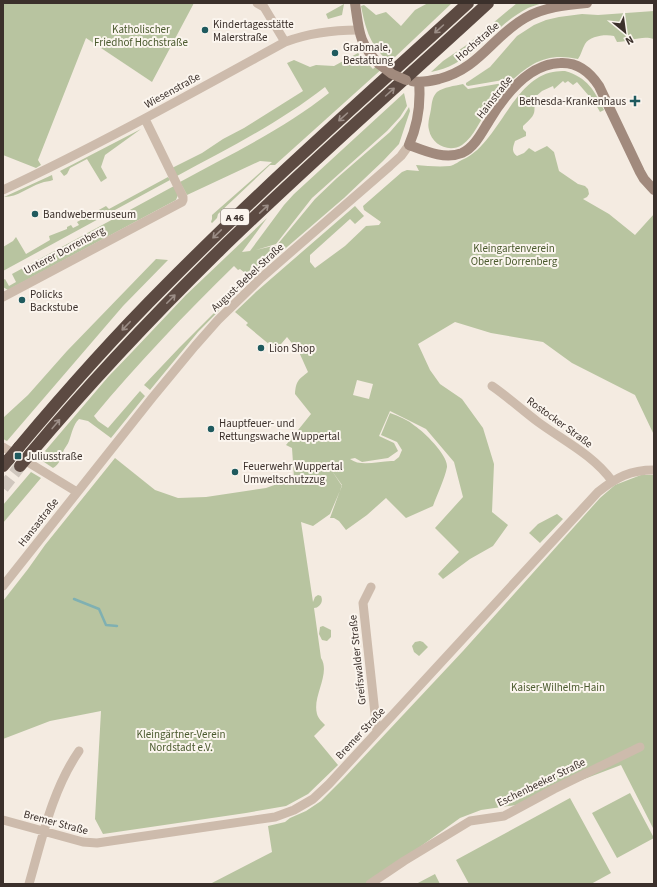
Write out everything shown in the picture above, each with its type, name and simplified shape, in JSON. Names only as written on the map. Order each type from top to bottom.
[{"type":"highway","name":"A 46","points":[[6,463],[77,379],[123,329],[192,259],[279,176],[468,3]]},
{"type":"highway","name":"A 46","points":[[20,466],[134,338],[217,253],[316,160],[488,3]]},
{"type":"street","points":[[257,3],[264,7],[285,42]]},
{"type":"street","name":"Hochstraße","points":[[355,3],[358,30],[365,48],[385,69],[398,77],[419,82],[435,80],[460,71],[482,55],[516,24],[526,17],[549,9],[587,3]]},
{"type":"street","name":"Wiesenstraße","points":[[3,190],[53,167],[145,119],[285,42],[301,36],[316,33],[336,30],[358,30]]},
{"type":"street","name":"Hainstraße","points":[[409,145],[442,155],[455,155],[463,152],[475,141],[507,95],[525,77],[548,65],[558,63],[569,64],[586,71],[600,86],[640,172],[654,190]]},
{"type":"street","name":"August-Bebel-Straße","points":[[77,492],[195,346],[218,320],[261,278],[401,156],[409,145],[418,121],[420,97],[419,82]]},
{"type":"street","name":"Unterer Dorrenberg","points":[[3,297],[182,202],[183,200],[181,193],[145,119]]},
{"type":"street","name":"Rostocker Straße","points":[[492,386],[501,391],[511,401],[541,424],[580,449],[612,481]]},
{"type":"street","points":[[3,447],[77,492]]},
{"type":"street","name":"Bremer Straße","points":[[3,820],[83,842],[97,843],[180,832],[280,816],[294,810],[313,798],[330,784],[598,492],[612,481],[625,474],[640,470],[654,470]]},
{"type":"street","name":"Hansastraße","points":[[3,586],[77,492]]},
{"type":"street","name":"Greifswalder Straße","points":[[371,587],[363,603],[378,732]]},
{"type":"street","name":"Eschenbeeker Straße","points":[[370,884],[404,860],[470,821],[504,816],[560,786],[640,747]]},
{"type":"street","points":[[30,884],[44,831],[58,792],[72,761],[79,751]]},
{"type":"green space","name":"Katholischer Friedhof Hochstraße","points":[[3,3],[194,3],[152,82],[86,38],[38,160],[41,165],[36,168],[3,155]]},
{"type":"green space","points":[[428,3],[452,3],[394,58],[275,165],[270,165],[218,214],[217,218],[212,223],[212,215],[272,162],[260,161],[187,195],[180,182],[276,130],[329,93],[325,87],[271,124],[177,176],[172,168],[202,153],[303,91],[287,63],[294,60],[310,67],[316,65],[334,66],[358,53],[373,69],[385,58],[375,46],[368,34],[361,6],[364,5],[376,15],[386,12],[401,26],[415,10]]},
{"type":"green space","points":[[517,3],[542,3],[528,8],[515,16],[471,53],[459,61],[446,68],[431,72],[443,61],[468,44]]},
{"type":"green space","points":[[344,4],[342,15],[328,19],[326,14]]},
{"type":"green space","points":[[654,11],[654,39],[640,38],[617,42],[614,36],[598,36],[587,41],[578,59],[567,57],[548,58],[524,70],[508,84],[503,80],[468,86],[466,85],[466,83],[490,67],[517,36],[534,25],[546,20],[582,14],[598,15]]},
{"type":"green space","points":[[565,71],[579,77],[585,81],[597,96],[604,110],[600,112],[595,103],[577,82],[573,85],[568,81],[565,83],[563,81],[554,89],[553,86],[542,91],[534,98],[534,114],[523,126],[526,136],[515,141],[513,151],[517,156],[524,153],[529,148],[535,152],[547,146],[554,152],[559,171],[588,189],[589,194],[583,199],[609,214],[635,235],[654,214],[654,435],[635,395],[572,363],[543,342],[491,333],[455,322],[418,344],[430,370],[440,384],[462,399],[483,428],[494,464],[492,512],[508,525],[493,546],[470,559],[443,579],[438,574],[459,552],[435,528],[463,497],[454,462],[426,429],[390,411],[379,436],[394,443],[398,451],[388,458],[362,462],[355,458],[350,459],[360,463],[394,461],[399,457],[402,450],[397,442],[381,435],[390,413],[406,420],[429,438],[440,450],[446,462],[446,471],[433,506],[406,518],[386,498],[367,515],[346,530],[339,521],[334,518],[330,518],[340,492],[330,514],[313,526],[301,522],[313,602],[315,597],[318,595],[322,598],[318,607],[314,608],[324,671],[316,707],[320,720],[325,725],[314,736],[338,765],[308,794],[286,806],[103,834],[95,819],[101,711],[50,721],[3,739],[3,601],[45,545],[115,458],[155,490],[178,498],[206,497],[266,488],[294,478],[292,448],[286,445],[311,414],[295,394],[298,381],[308,372],[299,352],[287,337],[276,350],[246,325],[248,323],[235,312],[355,206],[364,216],[355,224],[350,219],[310,255],[310,262],[315,268],[345,246],[366,226],[379,225],[381,222],[364,210],[363,206],[402,172],[407,170],[419,171],[416,165],[452,165],[476,151],[487,139],[516,98],[527,86],[539,77],[553,72]],"holes":[[[357,380],[373,384],[369,399],[353,395]]]},
{"type":"green space","points":[[503,83],[506,86],[495,99],[467,141],[457,147],[447,148],[434,140],[428,127],[428,122],[432,100],[437,92],[463,84],[468,89]]},
{"type":"green space","points":[[404,93],[407,106],[400,117],[387,131],[312,198],[276,244],[256,250],[277,245],[315,199],[390,132],[403,117],[409,107],[410,111],[399,144],[344,198],[258,272],[253,266],[250,268],[255,274],[198,332],[150,390],[144,385],[248,279],[244,275],[245,273],[240,269],[238,270],[234,266],[198,302],[162,339],[94,416],[108,428],[140,391],[145,396],[111,438],[88,421],[79,419],[74,426],[57,465],[53,468],[41,460],[47,453],[45,451],[108,377],[186,295],[267,218],[242,252],[250,251],[294,194]]},
{"type":"green space","points":[[141,129],[105,155],[101,167],[107,178],[101,182],[87,159],[70,168],[64,176],[60,171]]},
{"type":"green space","points":[[52,175],[53,180],[42,182],[18,194],[4,197]]},
{"type":"green space","points":[[168,177],[170,180],[3,271],[3,247],[13,241],[16,237],[26,254],[50,240],[49,236],[67,229],[67,227],[71,225],[73,228],[79,225],[77,222],[106,206],[109,209]]},
{"type":"green space","points":[[174,186],[178,195],[176,200],[8,290],[3,287],[3,280],[5,279],[9,286],[16,282],[12,274]]},
{"type":"green space","points":[[156,259],[168,260],[123,306],[7,441],[3,439],[4,417],[28,395],[67,351]]},
{"type":"green space","points":[[31,472],[41,478],[3,523],[3,505]]},
{"type":"green space","name":"Kaiser-Wilhelm-Hain","points":[[641,475],[654,475],[654,830],[621,765],[516,805],[481,810],[460,818],[417,849],[377,884],[210,884],[272,852],[268,826],[285,822],[321,801],[463,651],[600,498],[615,485]]},
{"type":"green space","points":[[557,514],[563,519],[540,543],[529,533],[538,524]]},
{"type":"green space","points":[[323,626],[331,630],[331,637],[327,641],[322,640],[319,634],[320,627]]},
{"type":"green space","points":[[420,641],[428,647],[419,656],[414,652],[412,646],[415,642]]},
{"type":"green space","points":[[630,793],[654,838],[617,858],[592,813]]},
{"type":"green space","points":[[570,798],[611,873],[591,884],[469,884],[456,860]]},
{"type":"green space","points":[[435,874],[440,884],[416,884]]},
{"type":"waterway","points":[[74,599],[99,609],[106,625],[117,626]]},
{"type":"tunnel","points":[[3,488],[20,466]]},
{"type":"place","name":"Kindertagesstätte Malerstraße","points":[[205,30]]},
{"type":"place","name":"Grabmale, Bestattung","points":[[335,53]]},
{"type":"place","name":"Bethesda-Krankenhaus","points":[[635,101]]},
{"type":"place","name":"Bandwebermuseum","points":[[35,214]]},
{"type":"place","name":"Policks Backstube","points":[[22,300]]},
{"type":"place","name":"Lion Shop","points":[[261,348]]},
{"type":"place","name":"Hauptfeuer- und Rettungswache Wuppertal","points":[[211,429]]},
{"type":"place","name":"Juliusstraße","points":[[18,456]]},
{"type":"place","name":"Feuerwehr Wuppertal Umweltschutzzug","points":[[235,472]]},
{"type":"park label","name":"Kleingartenverein Oberer Dorrenberg","points":[[514,254]]},
{"type":"park label","name":"Kleingärtner-Verein Nordstadt e.V.","points":[[181,740]]}]
